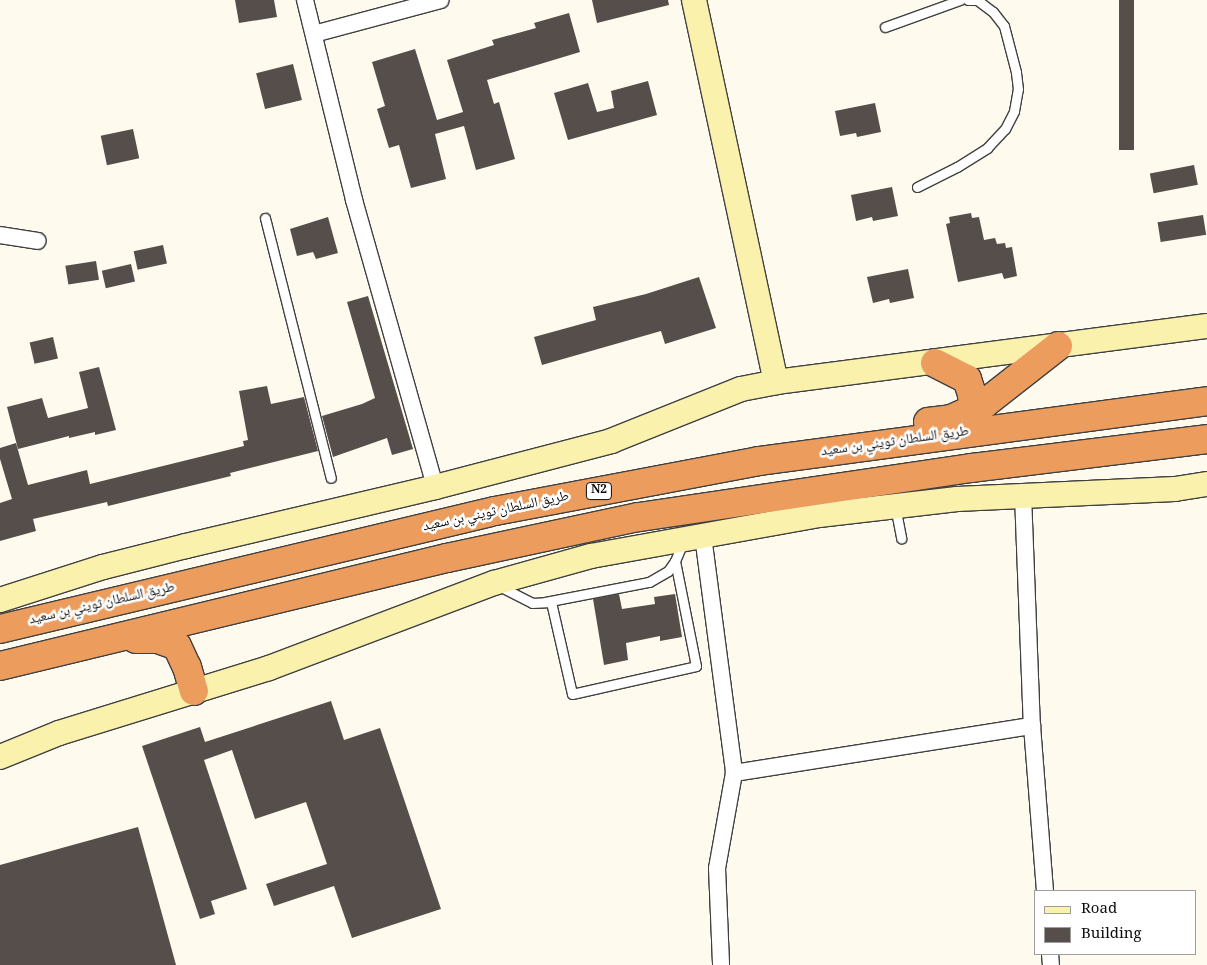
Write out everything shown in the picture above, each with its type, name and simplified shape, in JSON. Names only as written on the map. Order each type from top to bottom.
[{"type":"highway","points":[[495,511],[603,474],[679,460],[952,419],[974,410],[1058,346]]},
{"type":"highway","points":[[936,363],[967,379],[972,394],[974,410]]},
{"type":"highway","name":"طريق السلطان ثويني بن سعيد","points":[[0,629],[495,511],[759,461],[1207,401]]},
{"type":"highway","points":[[0,666],[447,558],[639,516],[972,468],[1207,439]]},
{"type":"highway","points":[[120,638],[158,640],[177,646],[187,667],[194,692]]},
{"type":"street","points":[[305,0],[354,200],[435,487]]},
{"type":"street","points":[[314,34],[441,0]]},
{"type":"street","points":[[694,0],[776,382]]},
{"type":"street","points":[[0,235],[38,241]]},
{"type":"street","points":[[0,600],[103,567],[176,548],[435,487],[611,441],[660,423],[709,400],[741,389],[776,382],[936,363],[1207,326]]},
{"type":"street","points":[[0,757],[59,733],[194,692],[349,640],[494,584],[591,556],[819,515],[895,506],[957,499],[1175,489],[1207,484]]},
{"type":"street","points":[[1175,489],[1207,494]]},
{"type":"street","points":[[1023,495],[1032,726],[1045,890]]},
{"type":"street","points":[[694,537],[734,773],[717,868],[721,965]]},
{"type":"street","points":[[734,773],[1032,726]]},
{"type":"lane","points":[[885,27],[960,0]]},
{"type":"lane","points":[[917,187],[957,168],[987,148],[1005,130],[1014,111],[1018,89],[1016,72],[1004,26],[993,12],[977,0],[968,0]]},
{"type":"lane","points":[[265,218],[331,478]]},
{"type":"lane","points":[[895,506],[901,538]]},
{"type":"lane","points":[[545,602],[649,582],[668,571],[694,537]]},
{"type":"lane","points":[[494,584],[532,603],[551,602],[572,694],[696,666],[675,560]]},
{"type":"building","points":[[235,0],[274,0],[277,17],[239,23]]},
{"type":"building","points":[[592,0],[668,0],[669,5],[597,23]]},
{"type":"building","points":[[1119,0],[1134,0],[1134,150],[1119,150]]},
{"type":"building","points":[[569,13],[580,52],[487,80],[494,104],[499,102],[515,159],[476,170],[464,126],[435,134],[446,179],[411,188],[399,145],[389,148],[377,109],[385,106],[372,62],[415,49],[437,120],[463,112],[447,60],[494,45],[492,40],[536,28],[534,23]]},
{"type":"building","points":[[293,64],[302,100],[265,109],[256,73]]},
{"type":"building","points":[[648,81],[657,115],[568,140],[554,93],[588,83],[597,112],[614,108],[611,91]]},
{"type":"building","points":[[875,103],[881,132],[857,137],[856,133],[840,136],[835,111]]},
{"type":"building","points":[[133,129],[139,158],[107,165],[101,136]]},
{"type":"building","points":[[1194,165],[1198,185],[1154,193],[1150,174]]},
{"type":"building","points":[[892,187],[898,216],[873,221],[872,217],[856,221],[851,195]]},
{"type":"building","points":[[971,213],[972,218],[979,217],[984,240],[995,238],[997,244],[1005,243],[1006,248],[1012,247],[1017,276],[1004,279],[1002,273],[958,282],[946,224],[950,223],[949,217]]},
{"type":"building","points":[[1203,215],[1206,235],[1161,242],[1158,222]]},
{"type":"building","points":[[328,217],[338,253],[316,259],[313,252],[297,256],[290,229]]},
{"type":"building","points":[[163,245],[167,264],[138,270],[134,251]]},
{"type":"building","points":[[96,261],[99,280],[68,285],[65,266]]},
{"type":"building","points":[[131,264],[135,282],[106,288],[102,271]]},
{"type":"building","points":[[908,269],[914,298],[890,303],[889,299],[873,303],[867,277]]},
{"type":"building","points":[[699,277],[716,328],[665,344],[661,331],[542,365],[534,337],[596,320],[593,307],[646,294]]},
{"type":"building","points":[[368,296],[413,449],[392,455],[387,438],[333,457],[322,416],[362,404],[375,398],[347,302]]},
{"type":"building","points":[[53,337],[58,358],[35,364],[30,342]]},
{"type":"building","points":[[99,367],[116,430],[95,435],[95,432],[69,438],[69,436],[18,449],[7,407],[42,398],[48,418],[88,408],[79,372]]},
{"type":"building","points":[[267,386],[271,404],[304,397],[318,451],[230,473],[231,476],[108,506],[107,502],[33,519],[36,531],[0,541],[0,503],[12,499],[0,459],[0,448],[16,443],[28,485],[87,470],[90,484],[244,446],[243,441],[248,440],[239,391]]},
{"type":"building","points":[[619,594],[622,609],[655,604],[654,597],[675,594],[682,637],[660,641],[660,636],[626,643],[628,660],[604,665],[593,599]]},
{"type":"building","points":[[331,701],[344,740],[380,728],[441,909],[352,938],[334,886],[274,906],[266,884],[327,864],[306,802],[255,819],[232,750],[204,760],[247,889],[211,901],[215,914],[200,919],[142,746],[200,727],[205,742]]},
{"type":"building","points":[[138,827],[176,965],[0,965],[0,865]]}]
